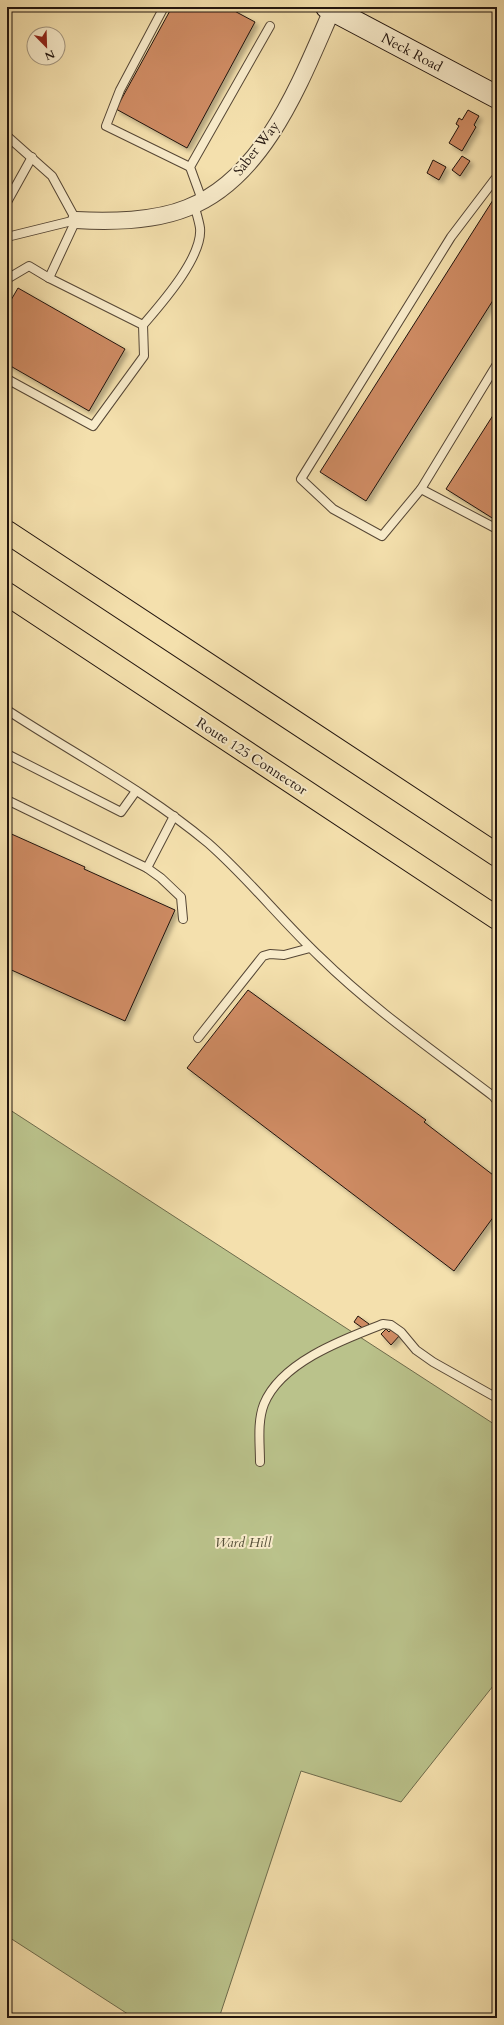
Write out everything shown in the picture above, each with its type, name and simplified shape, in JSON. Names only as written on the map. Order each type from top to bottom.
[{"type":"highway","points":[[7,532],[497,855]]},
{"type":"highway","name":"Route 125 Connector","points":[[7,594],[497,918]]},
{"type":"highway","points":[[446,822],[497,843]]},
{"type":"street","name":"Neck Road","points":[[329,8],[497,98]]},
{"type":"street","name":"Saber Way","points":[[76,220],[110,222],[164,214],[187,208],[215,193],[243,169],[269,136],[296,91],[329,8]]},
{"type":"lane","points":[[164,7],[120,90],[106,126],[190,167]]},
{"type":"lane","points":[[7,379],[93,426],[144,356],[143,325],[179,280],[194,253],[200,230],[198,202],[190,167],[270,26]]},
{"type":"lane","points":[[7,136],[52,176],[76,220]]},
{"type":"lane","points":[[7,202],[32,157]]},
{"type":"lane","points":[[497,180],[495,179],[451,237],[302,479],[333,509],[382,536],[421,489],[497,364]]},
{"type":"lane","points":[[7,237],[76,220]]},
{"type":"lane","points":[[49,278],[76,220]]},
{"type":"lane","points":[[7,279],[29,266],[49,278],[143,325]]},
{"type":"lane","points":[[421,489],[497,529]]},
{"type":"lane","points":[[7,710],[174,816],[208,844],[310,948],[377,1009],[493,1096],[497,1102]]},
{"type":"lane","points":[[7,754],[121,812],[136,791]]},
{"type":"lane","points":[[7,800],[147,868],[161,878],[181,897],[183,920]]},
{"type":"lane","points":[[147,868],[174,816]]},
{"type":"lane","points":[[198,1038],[263,956],[270,954],[284,955],[310,948]]},
{"type":"lane","points":[[260,1462],[259,1425],[264,1405],[271,1392],[289,1372],[320,1351],[383,1324],[391,1325],[401,1332],[416,1350],[433,1362],[497,1398]]},
{"type":"green space","name":"Ward Hill","points":[[7,1108],[497,1426],[497,1681],[401,1802],[301,1771],[219,2018],[134,2018],[7,1936]]},
{"type":"building","points":[[172,7],[227,7],[255,22],[187,148],[116,109]]},
{"type":"building","points":[[468,110],[479,116],[474,125],[476,127],[462,151],[449,143],[459,126],[456,124],[459,118],[462,120]]},
{"type":"building","points":[[462,156],[470,161],[460,176],[452,170]]},
{"type":"building","points":[[433,160],[446,167],[439,180],[427,173]]},
{"type":"building","points":[[493,200],[497,203],[497,294],[366,501],[320,472]]},
{"type":"building","points":[[18,288],[125,349],[89,411],[7,364],[7,307]]},
{"type":"building","points":[[497,409],[497,521],[446,489]]},
{"type":"building","points":[[7,832],[175,910],[125,1021],[7,968]]},
{"type":"building","points":[[248,990],[426,1120],[424,1122],[497,1178],[497,1212],[454,1271],[187,1068]]},
{"type":"building","points":[[358,1316],[369,1324],[364,1329],[354,1322]]},
{"type":"building","points":[[393,1327],[400,1335],[391,1345],[381,1334],[386,1329],[389,1332]]}]
